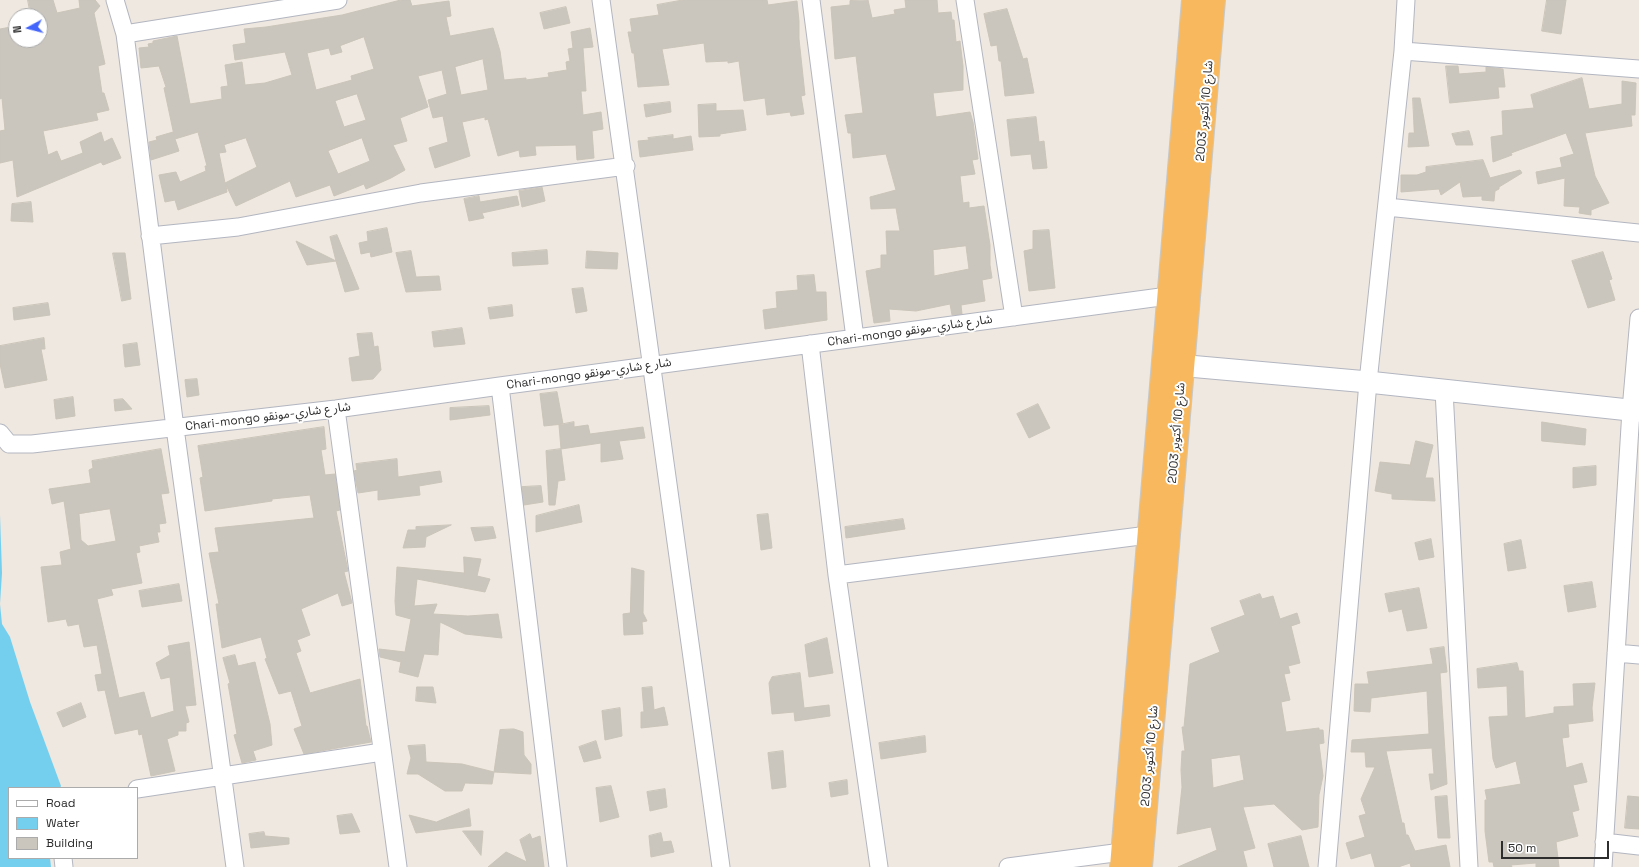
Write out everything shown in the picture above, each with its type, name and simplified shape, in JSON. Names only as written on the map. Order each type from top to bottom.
[{"type":"highway","name":"شارع 10 أكتوبر 2003","points":[[1141,867],[1173,365],[1168,296],[1193,0]]},
{"type":"highway","name":"شارع 10 أكتوبر 2003","points":[[1121,860],[1148,535],[1173,365],[1214,0]]},
{"type":"street","points":[[115,0],[125,34],[175,428],[235,867]]},
{"type":"street","points":[[125,34],[285,4],[338,0]]},
{"type":"street","points":[[601,0],[626,166],[652,365],[722,867]]},
{"type":"street","points":[[811,0],[855,338]]},
{"type":"street","points":[[965,0],[1014,316]]},
{"type":"street","points":[[1327,867],[1368,382],[1403,50],[1406,0]]},
{"type":"street","points":[[1403,50],[1639,69]]},
{"type":"street","points":[[150,236],[238,227],[421,193],[626,166]]},
{"type":"street","points":[[1387,207],[1639,233]]},
{"type":"street","name":"Chari-mongo شار ع شاري-مونقو","points":[[5,439],[32,444],[336,409],[1168,296]]},
{"type":"street","points":[[1603,867],[1616,653],[1635,410],[1639,318]]},
{"type":"street","points":[[810,344],[837,575],[879,867]]},
{"type":"street","points":[[1173,365],[1368,382],[1635,410]]},
{"type":"street","points":[[500,386],[558,867]]},
{"type":"street","points":[[1444,390],[1469,867]]},
{"type":"street","points":[[336,409],[398,867]]},
{"type":"street","points":[[837,575],[1148,535]]},
{"type":"street","points":[[1616,653],[1639,655]]},
{"type":"street","points":[[138,789],[382,752]]},
{"type":"street","points":[[1604,842],[1639,846]]},
{"type":"street","points":[[1008,867],[1121,860]]},
{"type":"water","points":[[0,515],[2,573],[0,604]]},
{"type":"water","points":[[0,604],[2,624],[10,637],[30,702],[61,786],[8,787],[8,859],[50,859],[51,867],[0,867]]},
{"type":"building","points":[[28,0],[53,0],[57,13],[80,8],[79,0],[95,0],[100,6],[94,13],[105,64],[98,66],[102,93],[104,93],[109,110],[96,113],[98,120],[43,131],[48,155],[57,151],[61,161],[83,153],[80,142],[101,132],[104,142],[112,138],[121,158],[103,165],[101,162],[17,197],[13,160],[0,163],[0,131],[5,130],[2,98],[0,99],[0,29],[8,28],[8,48],[48,48],[48,8],[30,8]]},
{"type":"building","points":[[401,0],[410,0],[412,6],[449,1],[451,16],[446,17],[450,36],[493,28],[500,51],[504,80],[526,78],[526,80],[549,77],[548,73],[567,70],[566,62],[570,61],[568,49],[573,48],[571,32],[590,28],[593,47],[583,48],[586,91],[581,91],[583,115],[601,112],[603,129],[592,131],[594,158],[577,160],[576,145],[535,146],[536,155],[520,157],[519,150],[498,156],[488,119],[485,120],[485,117],[462,122],[470,156],[435,168],[429,148],[448,142],[443,116],[433,118],[428,100],[447,94],[442,70],[418,76],[428,107],[400,118],[407,141],[393,145],[405,170],[391,178],[366,189],[364,184],[334,196],[330,185],[296,197],[290,181],[236,206],[226,185],[227,192],[178,210],[175,200],[165,202],[159,175],[176,172],[180,182],[206,171],[205,166],[207,166],[198,132],[175,139],[179,151],[151,160],[149,142],[157,140],[156,137],[173,132],[174,135],[164,88],[166,87],[159,66],[141,68],[139,48],[149,47],[148,44],[153,43],[153,41],[177,36],[190,104],[222,99],[221,87],[228,86],[225,65],[242,62],[245,85],[265,83],[292,75],[285,52],[235,60],[233,45],[246,43],[244,29],[342,15]],"holes":[[[364,37],[374,69],[351,76],[352,80],[316,90],[307,53],[329,48],[331,55],[342,52],[340,46]],[[483,59],[488,90],[461,95],[455,67]],[[357,94],[366,120],[344,127],[335,101]],[[246,138],[257,167],[225,183],[219,153],[226,152],[224,145]],[[362,138],[370,161],[338,174],[328,151]]]},
{"type":"building","points":[[683,0],[767,0],[768,5],[797,1],[799,39],[805,95],[801,96],[804,114],[791,116],[790,112],[767,115],[765,98],[744,101],[739,61],[728,63],[728,61],[706,62],[704,43],[662,49],[669,85],[638,87],[634,53],[632,53],[628,32],[632,32],[630,19],[659,15],[657,5]]},
{"type":"building","points":[[868,0],[872,18],[895,14],[894,10],[906,8],[905,0],[937,0],[938,13],[951,12],[952,20],[954,20],[956,42],[960,41],[963,66],[963,90],[933,93],[936,117],[970,112],[973,122],[978,159],[972,160],[975,174],[960,176],[963,203],[969,202],[969,208],[984,206],[990,245],[990,265],[992,278],[982,280],[985,301],[961,305],[962,314],[952,315],[950,304],[916,311],[889,309],[890,321],[874,323],[866,271],[881,268],[881,255],[887,255],[886,231],[900,231],[896,208],[871,209],[870,197],[896,190],[886,154],[853,158],[851,133],[848,133],[845,115],[863,113],[856,56],[835,59],[831,7],[850,5],[850,1]],"holes":[[[966,246],[969,269],[934,276],[933,250]]]},
{"type":"building","points":[[1547,0],[1566,0],[1561,34],[1542,31]]},
{"type":"building","points":[[566,7],[570,23],[544,29],[540,13]]},
{"type":"building","points":[[1007,9],[1023,59],[1027,58],[1034,93],[1005,96],[1001,61],[999,61],[997,45],[991,46],[984,14]]},
{"type":"building","points":[[1446,66],[1458,66],[1459,74],[1486,72],[1486,67],[1503,69],[1505,87],[1498,87],[1499,98],[1450,103]]},
{"type":"building","points":[[1582,78],[1589,109],[1622,104],[1622,81],[1636,83],[1635,115],[1631,115],[1632,126],[1585,133],[1595,176],[1609,203],[1591,210],[1591,215],[1579,213],[1580,207],[1564,206],[1565,178],[1538,184],[1536,172],[1562,167],[1560,158],[1574,154],[1566,133],[1511,153],[1512,155],[1493,162],[1491,137],[1503,135],[1502,111],[1534,108],[1531,95]]},
{"type":"building","points":[[1413,98],[1420,98],[1429,146],[1408,147],[1409,133],[1414,133]]},
{"type":"building","points":[[670,102],[671,112],[646,117],[644,105]]},
{"type":"building","points":[[716,104],[716,111],[743,110],[746,130],[720,134],[720,136],[699,137],[698,105]]},
{"type":"building","points":[[1036,117],[1039,142],[1044,141],[1047,168],[1033,169],[1031,154],[1011,156],[1007,120]]},
{"type":"building","points":[[1469,131],[1473,145],[1456,145],[1452,134]]},
{"type":"building","points":[[673,135],[673,139],[691,136],[693,150],[640,157],[638,141],[649,140],[648,138]]},
{"type":"building","points":[[1483,160],[1490,178],[1520,170],[1522,173],[1495,191],[1494,201],[1482,200],[1482,196],[1463,197],[1460,182],[1441,195],[1439,189],[1401,192],[1401,175],[1417,175],[1426,172],[1426,167]]},
{"type":"building","points":[[542,187],[545,201],[522,207],[519,191]]},
{"type":"building","points":[[479,196],[480,202],[517,196],[519,205],[482,213],[484,218],[469,221],[464,199]]},
{"type":"building","points":[[31,202],[33,222],[11,221],[12,204]]},
{"type":"building","points":[[387,228],[392,252],[371,257],[370,252],[361,254],[359,243],[368,241],[367,232]]},
{"type":"building","points":[[1049,230],[1055,288],[1029,291],[1024,251],[1033,249],[1033,231]]},
{"type":"building","points":[[337,235],[359,289],[345,292],[330,237]]},
{"type":"building","points":[[296,241],[336,261],[307,265]]},
{"type":"building","points":[[547,250],[548,264],[513,266],[512,253]]},
{"type":"building","points":[[411,251],[416,277],[439,276],[441,290],[406,292],[396,253]]},
{"type":"building","points":[[587,251],[618,253],[617,269],[586,268]]},
{"type":"building","points":[[1603,252],[1612,279],[1609,280],[1615,300],[1588,308],[1572,261]]},
{"type":"building","points":[[113,253],[125,253],[131,299],[122,301]]},
{"type":"building","points":[[814,275],[816,292],[826,292],[827,320],[765,329],[763,310],[777,308],[776,292],[798,290],[797,276]]},
{"type":"building","points":[[583,288],[587,311],[576,313],[572,289]]},
{"type":"building","points":[[48,303],[50,315],[14,320],[13,308]]},
{"type":"building","points":[[512,305],[513,316],[490,319],[488,308]]},
{"type":"building","points":[[462,328],[465,344],[434,347],[432,332]]},
{"type":"building","points":[[372,333],[374,347],[378,346],[381,370],[373,379],[352,381],[349,358],[360,356],[357,334]]},
{"type":"building","points":[[44,338],[45,349],[41,349],[47,380],[5,388],[0,364],[0,346]]},
{"type":"building","points":[[137,343],[140,365],[125,367],[123,345]]},
{"type":"building","points":[[197,379],[199,395],[187,397],[185,380]]},
{"type":"building","points":[[557,392],[563,424],[544,426],[540,394]]},
{"type":"building","points":[[73,397],[75,416],[56,419],[54,400]]},
{"type":"building","points":[[123,399],[132,409],[115,411],[114,400]]},
{"type":"building","points":[[1038,404],[1050,428],[1029,438],[1017,414]]},
{"type":"building","points":[[489,406],[490,415],[450,420],[450,408]]},
{"type":"building","points":[[574,422],[574,427],[588,425],[590,434],[643,427],[645,438],[619,441],[623,459],[601,462],[601,443],[561,449],[559,425]]},
{"type":"building","points":[[1542,422],[1586,429],[1585,445],[1542,441]]},
{"type":"building","points":[[324,427],[326,449],[321,450],[325,475],[335,474],[340,510],[336,511],[348,571],[344,572],[352,603],[342,606],[338,593],[301,609],[310,635],[297,640],[301,651],[296,653],[310,693],[360,679],[366,726],[371,742],[304,754],[294,729],[302,726],[291,691],[279,694],[265,659],[267,658],[261,637],[222,648],[216,604],[219,604],[209,553],[219,552],[215,528],[314,518],[310,495],[272,499],[272,501],[205,511],[200,478],[203,477],[198,446]]},
{"type":"building","points":[[1416,441],[1433,445],[1425,478],[1433,478],[1435,501],[1392,499],[1392,494],[1375,491],[1380,462],[1410,465]]},
{"type":"building","points":[[161,449],[169,493],[161,494],[166,523],[159,524],[160,532],[157,532],[159,542],[139,546],[140,552],[136,553],[142,583],[111,589],[113,595],[97,599],[119,698],[144,692],[151,718],[174,711],[170,677],[161,679],[156,663],[170,655],[168,646],[189,642],[196,705],[185,706],[189,722],[186,723],[186,731],[178,731],[178,735],[167,739],[175,771],[151,776],[142,734],[139,735],[138,729],[115,734],[105,690],[98,691],[95,675],[102,674],[97,645],[84,647],[79,624],[68,626],[66,619],[48,622],[41,567],[62,565],[60,552],[71,549],[64,501],[52,504],[49,489],[91,483],[89,470],[93,468],[92,461]],"holes":[[[110,509],[116,541],[88,546],[81,540],[79,514]]]},
{"type":"building","points":[[561,449],[565,480],[558,481],[555,505],[549,505],[546,451]]},
{"type":"building","points":[[397,459],[398,477],[440,471],[442,482],[419,486],[420,495],[378,500],[378,490],[358,493],[354,471],[357,470],[356,464]]},
{"type":"building","points":[[1596,466],[1596,485],[1573,488],[1573,468]]},
{"type":"building","points":[[541,486],[543,502],[524,505],[522,487]]},
{"type":"building","points":[[579,505],[582,522],[536,532],[536,516]]},
{"type":"building","points":[[768,514],[772,548],[761,550],[757,515]]},
{"type":"building","points":[[903,519],[905,529],[846,538],[845,527]]},
{"type":"building","points":[[451,525],[426,537],[425,547],[403,548],[408,530],[416,530],[416,527]]},
{"type":"building","points":[[493,527],[496,538],[475,541],[471,528]]},
{"type":"building","points":[[1431,539],[1434,557],[1419,560],[1415,543]]},
{"type":"building","points":[[1521,540],[1526,568],[1508,571],[1504,544]]},
{"type":"building","points":[[464,557],[481,559],[477,576],[490,579],[485,592],[417,579],[414,606],[437,604],[433,614],[468,616],[498,614],[502,638],[465,634],[440,622],[438,655],[424,654],[418,677],[399,672],[401,662],[380,657],[379,650],[405,652],[411,619],[396,615],[395,601],[397,567],[464,573]]},
{"type":"building","points":[[632,568],[644,571],[643,613],[647,621],[642,622],[643,634],[624,635],[623,614],[630,613]]},
{"type":"building","points":[[1592,582],[1596,607],[1568,612],[1564,586]]},
{"type":"building","points":[[179,584],[182,601],[142,607],[139,591]]},
{"type":"building","points":[[1419,588],[1427,628],[1407,631],[1402,609],[1389,612],[1385,594]]},
{"type":"building","points":[[1260,594],[1262,599],[1273,596],[1280,619],[1297,613],[1300,623],[1291,626],[1300,663],[1288,666],[1290,673],[1284,674],[1290,700],[1281,702],[1286,732],[1319,728],[1319,730],[1323,730],[1324,743],[1319,744],[1323,776],[1319,795],[1318,827],[1302,830],[1274,804],[1243,807],[1255,848],[1243,851],[1247,867],[1178,867],[1217,850],[1211,827],[1177,834],[1182,787],[1182,751],[1185,751],[1182,727],[1184,727],[1190,664],[1220,652],[1211,628],[1245,615],[1240,601]],"holes":[[[1240,755],[1244,780],[1213,788],[1211,759]]]},
{"type":"building","points":[[827,638],[833,673],[809,677],[805,645]]},
{"type":"building","points":[[1444,647],[1447,672],[1440,673],[1447,784],[1431,790],[1429,774],[1434,774],[1432,748],[1386,751],[1406,835],[1408,835],[1415,851],[1446,845],[1450,867],[1411,867],[1410,863],[1398,867],[1375,867],[1371,853],[1351,859],[1346,843],[1365,837],[1359,816],[1366,814],[1361,799],[1375,767],[1366,767],[1365,752],[1351,752],[1352,740],[1429,734],[1427,691],[1371,698],[1370,712],[1354,711],[1355,684],[1369,684],[1367,672],[1433,664],[1430,649]]},
{"type":"building","points":[[235,655],[238,666],[255,662],[270,724],[272,745],[253,751],[256,760],[242,763],[234,735],[237,734],[228,684],[230,683],[223,658]]},
{"type":"building","points":[[1517,663],[1519,671],[1523,671],[1525,718],[1554,713],[1554,707],[1574,706],[1573,684],[1595,683],[1592,708],[1593,721],[1568,724],[1569,737],[1562,738],[1566,768],[1582,763],[1587,782],[1573,785],[1579,810],[1572,812],[1578,836],[1556,842],[1559,867],[1536,867],[1536,863],[1511,865],[1512,867],[1494,867],[1493,862],[1489,862],[1485,831],[1485,800],[1487,800],[1485,790],[1521,784],[1516,761],[1496,768],[1493,759],[1489,717],[1508,716],[1507,686],[1478,688],[1477,669]]},
{"type":"building","points":[[800,673],[804,708],[829,705],[830,716],[795,721],[794,712],[772,714],[769,683],[772,677]]},
{"type":"building","points":[[417,687],[433,687],[436,703],[416,701]]},
{"type":"building","points":[[652,687],[654,710],[664,707],[668,725],[641,728],[641,712],[644,712],[642,688]]},
{"type":"building","points":[[81,703],[86,717],[63,727],[57,713]]},
{"type":"building","points":[[620,708],[622,736],[605,740],[602,711]]},
{"type":"building","points":[[514,729],[523,732],[524,755],[531,764],[531,774],[494,772],[500,730]]},
{"type":"building","points":[[925,736],[926,752],[881,759],[879,743]]},
{"type":"building","points":[[596,741],[601,758],[584,762],[579,747]]},
{"type":"building","points":[[425,745],[426,762],[462,764],[494,772],[492,784],[465,783],[462,791],[445,791],[418,774],[407,774],[411,758],[408,746]]},
{"type":"building","points":[[783,751],[786,787],[772,789],[768,753]]},
{"type":"building","points":[[847,780],[848,794],[831,797],[829,783]]},
{"type":"building","points":[[611,786],[619,817],[600,822],[596,788]]},
{"type":"building","points":[[665,789],[667,807],[650,811],[647,792]]},
{"type":"building","points":[[1447,796],[1450,838],[1438,838],[1435,797]]},
{"type":"building","points":[[1628,796],[1639,797],[1639,829],[1625,828]]},
{"type":"building","points":[[469,809],[471,826],[416,833],[409,815],[436,822]]},
{"type":"building","points":[[352,814],[360,832],[340,834],[337,816]]},
{"type":"building","points":[[463,831],[483,831],[481,855]]},
{"type":"building","points":[[264,832],[265,836],[289,838],[289,844],[251,848],[249,834]]},
{"type":"building","points":[[661,833],[663,842],[671,841],[674,852],[651,857],[649,836]]},
{"type":"building","points":[[530,834],[532,839],[540,836],[544,867],[488,867],[506,852],[527,862],[520,840]]},
{"type":"building","points":[[1301,836],[1309,867],[1274,867],[1268,844]]}]
